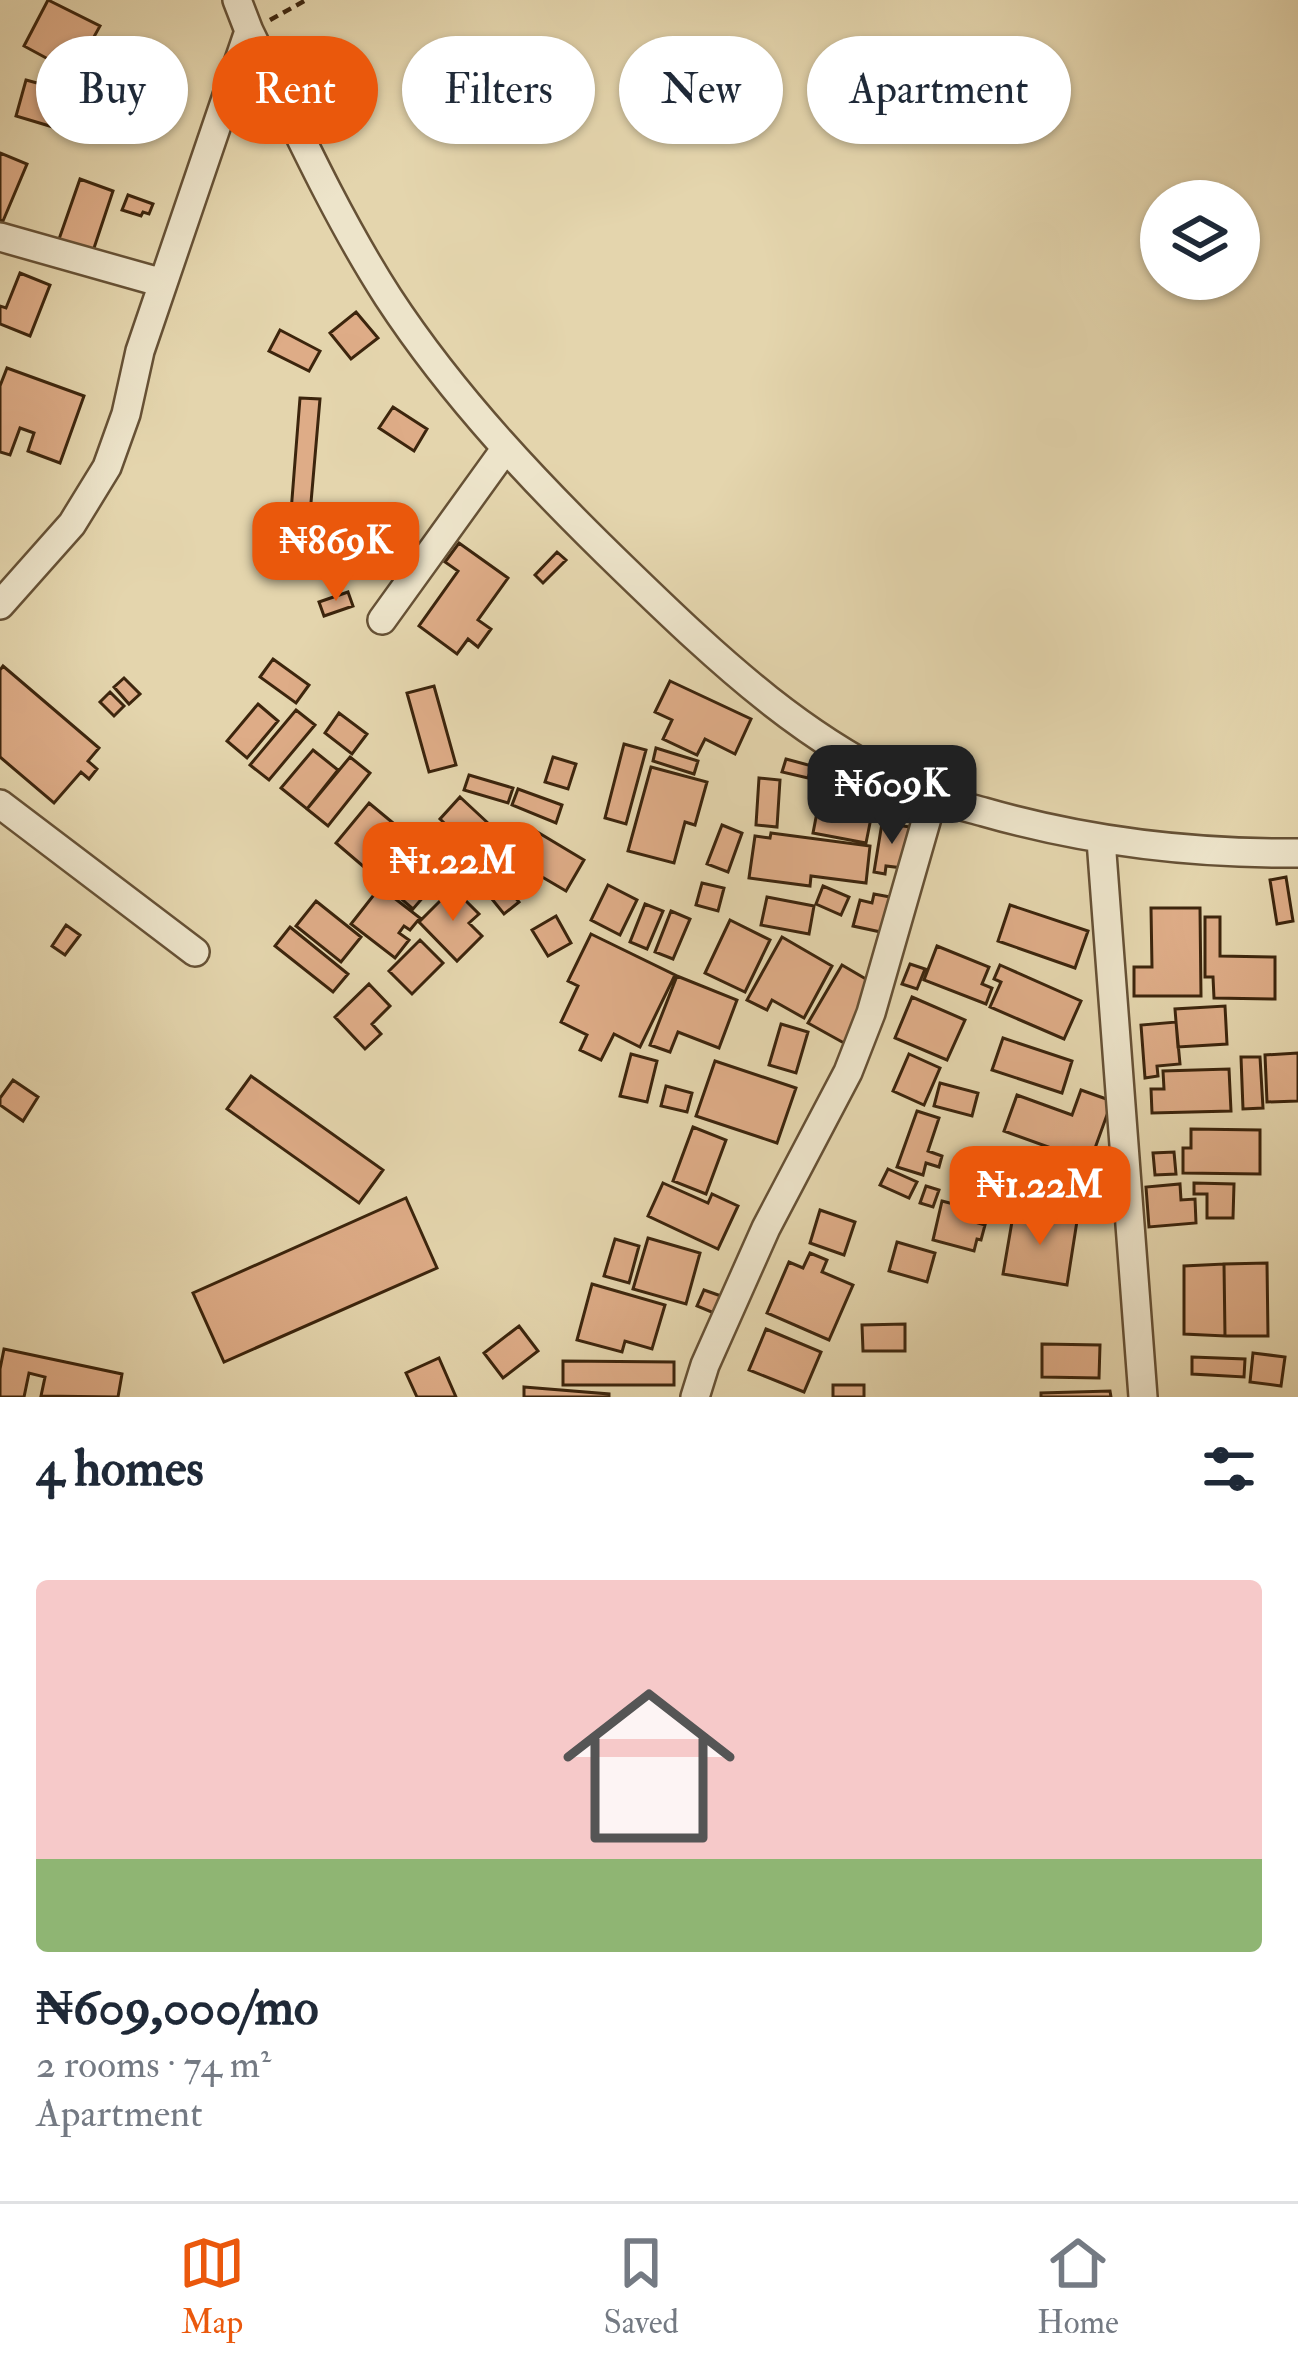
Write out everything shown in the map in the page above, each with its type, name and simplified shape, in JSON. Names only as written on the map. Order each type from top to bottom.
[{"type":"street","points":[[237,0],[351,238],[423,346],[506,448],[731,670],[861,765],[933,797],[1101,840],[1298,854]]},
{"type":"street","points":[[0,605],[72,524],[107,466],[126,414],[140,351],[249,32]]},
{"type":"street","points":[[0,237],[163,283]]},
{"type":"street","points":[[382,620],[506,448]]},
{"type":"street","points":[[695,1397],[766,1228],[848,1072],[871,1013],[933,797]]},
{"type":"street","points":[[0,804],[195,952]]},
{"type":"street","points":[[1101,840],[1143,1397]]},
{"type":"path","points":[[249,32],[306,0]]},
{"type":"building","points":[[48,0],[100,26],[94,36],[36,36],[36,52],[24,46]]},
{"type":"building","points":[[26,80],[36,83],[36,122],[16,116]]},
{"type":"building","points":[[0,153],[27,164],[3,221],[0,220]]},
{"type":"building","points":[[80,179],[113,191],[92,254],[58,242]]},
{"type":"building","points":[[128,195],[153,204],[149,214],[122,210]]},
{"type":"building","points":[[20,273],[50,285],[30,336],[0,324],[0,306],[6,308]]},
{"type":"building","points":[[356,312],[378,338],[351,359],[330,333]]},
{"type":"building","points":[[280,330],[320,351],[309,371],[269,351]]},
{"type":"building","points":[[7,368],[84,396],[60,463],[28,451],[34,433],[20,428],[10,455],[0,452],[0,386]]},
{"type":"building","points":[[300,398],[320,399],[310,514],[291,512]]},
{"type":"building","points":[[393,407],[427,429],[414,451],[379,428]]},
{"type":"building","points":[[459,543],[508,578],[478,620],[491,629],[478,647],[468,639],[457,654],[419,626],[458,571],[445,562]]},
{"type":"building","points":[[557,552],[566,560],[543,583],[535,575]]},
{"type":"building","points":[[348,592],[353,606],[324,616],[319,602]]},
{"type":"building","points":[[273,659],[309,685],[296,703],[260,677]]},
{"type":"building","points":[[3,666],[99,748],[88,761],[97,769],[89,779],[81,772],[54,803],[0,757]]},
{"type":"building","points":[[124,678],[140,694],[129,704],[114,687]]},
{"type":"building","points":[[670,681],[751,719],[735,754],[705,739],[697,755],[663,739],[672,720],[655,712]]},
{"type":"building","points":[[434,686],[456,765],[429,772],[407,693]]},
{"type":"building","points":[[110,692],[124,706],[114,716],[100,702]]},
{"type":"building","points":[[258,704],[278,721],[247,758],[227,741]]},
{"type":"building","points":[[296,710],[315,725],[269,780],[250,765]]},
{"type":"building","points":[[339,713],[367,734],[352,754],[325,733]]},
{"type":"building","points":[[624,744],[646,750],[626,824],[605,818]]},
{"type":"building","points":[[656,748],[698,761],[694,774],[653,761]]},
{"type":"building","points":[[313,750],[338,770],[307,809],[281,788]]},
{"type":"building","points":[[350,757],[370,773],[328,826],[307,809]]},
{"type":"building","points":[[553,757],[576,764],[568,789],[545,782]]},
{"type":"building","points":[[786,759],[812,766],[808,778],[782,772]]},
{"type":"building","points":[[651,767],[707,782],[695,825],[685,822],[674,863],[628,851]]},
{"type":"building","points":[[469,775],[513,788],[508,803],[464,790]]},
{"type":"building","points":[[759,778],[780,780],[777,827],[756,825]]},
{"type":"building","points":[[518,789],[562,805],[556,823],[512,805]]},
{"type":"building","points":[[460,797],[489,824],[481,833],[486,838],[474,851],[440,819]]},
{"type":"building","points":[[819,802],[872,813],[866,843],[813,833]]},
{"type":"building","points":[[369,803],[434,857],[424,869],[438,880],[413,909],[336,843]]},
{"type":"building","points":[[882,823],[910,827],[903,868],[886,866],[885,874],[874,872]]},
{"type":"building","points":[[722,825],[742,833],[728,872],[707,864]]},
{"type":"building","points":[[534,830],[584,860],[566,891],[515,861]]},
{"type":"building","points":[[433,832],[451,851],[444,857],[427,838]]},
{"type":"building","points":[[771,833],[870,846],[866,883],[811,876],[810,886],[749,878],[755,836],[770,838]]},
{"type":"building","points":[[498,877],[519,902],[504,914],[483,888]]},
{"type":"building","points":[[1286,877],[1293,921],[1277,924],[1270,880]]},
{"type":"building","points":[[702,883],[724,888],[718,911],[696,905]]},
{"type":"building","points":[[608,885],[637,900],[620,935],[591,920]]},
{"type":"building","points":[[823,886],[849,897],[841,915],[816,904]]},
{"type":"building","points":[[380,887],[420,918],[410,930],[404,926],[399,933],[409,940],[395,958],[351,924]]},
{"type":"building","points":[[453,888],[479,914],[469,923],[482,936],[457,961],[419,922]]},
{"type":"building","points":[[874,894],[890,897],[890,934],[853,926],[860,900],[872,903]]},
{"type":"building","points":[[767,897],[814,906],[809,934],[761,925]]},
{"type":"building","points":[[316,901],[361,937],[341,962],[296,926]]},
{"type":"building","points":[[645,904],[663,911],[647,949],[630,942]]},
{"type":"building","points":[[1010,905],[1088,931],[1075,968],[998,941]]},
{"type":"building","points":[[1151,908],[1200,908],[1201,996],[1134,996],[1134,967],[1152,967]]},
{"type":"building","points":[[671,911],[690,919],[673,959],[655,952]]},
{"type":"building","points":[[556,916],[571,943],[548,956],[532,930]]},
{"type":"building","points":[[1205,917],[1220,917],[1220,956],[1275,957],[1275,999],[1214,998],[1213,977],[1205,977]]},
{"type":"building","points":[[730,920],[770,940],[745,992],[705,973]]},
{"type":"building","points":[[66,925],[80,935],[65,955],[52,946]]},
{"type":"building","points":[[290,927],[348,974],[333,992],[275,946]]},
{"type":"building","points":[[591,934],[675,975],[640,1047],[614,1034],[601,1060],[580,1050],[587,1035],[561,1022],[578,986],[568,981]]},
{"type":"building","points":[[782,937],[832,966],[804,1018],[772,1000],[767,1010],[747,1000]]},
{"type":"building","points":[[420,940],[443,963],[412,994],[389,971]]},
{"type":"building","points":[[937,946],[989,967],[982,984],[992,988],[986,1004],[924,980]]},
{"type":"building","points":[[910,964],[925,969],[917,989],[902,984]]},
{"type":"building","points":[[842,965],[871,982],[874,989],[844,1043],[808,1023]]},
{"type":"building","points":[[1000,965],[1081,1001],[1064,1039],[990,1007],[1001,982],[994,979]]},
{"type":"building","points":[[677,976],[737,1000],[719,1048],[678,1032],[670,1052],[650,1045]]},
{"type":"building","points":[[369,984],[390,1006],[372,1024],[381,1034],[365,1049],[335,1017]]},
{"type":"building","points":[[912,997],[965,1020],[947,1060],[895,1038]]},
{"type":"building","points":[[1225,1006],[1227,1044],[1178,1047],[1175,1009]]},
{"type":"building","points":[[1176,1022],[1180,1064],[1157,1066],[1158,1076],[1145,1078],[1141,1025]]},
{"type":"building","points":[[781,1024],[808,1032],[796,1073],[769,1065]]},
{"type":"building","points":[[1003,1038],[1072,1061],[1062,1093],[992,1070]]},
{"type":"building","points":[[1298,1053],[1298,1101],[1267,1102],[1265,1055]]},
{"type":"building","points":[[631,1054],[657,1061],[647,1102],[620,1096]]},
{"type":"building","points":[[909,1054],[940,1068],[924,1105],[893,1091]]},
{"type":"building","points":[[1241,1057],[1260,1057],[1263,1108],[1243,1109]]},
{"type":"building","points":[[715,1061],[796,1088],[777,1143],[696,1116]]},
{"type":"building","points":[[1229,1069],[1231,1111],[1152,1113],[1151,1089],[1164,1089],[1163,1071]]},
{"type":"building","points":[[251,1076],[383,1170],[359,1203],[227,1109]]},
{"type":"building","points":[[13,1080],[38,1097],[23,1121],[0,1105]]},
{"type":"building","points":[[940,1083],[978,1093],[972,1116],[934,1106]]},
{"type":"building","points":[[666,1086],[692,1093],[687,1112],[661,1106]]},
{"type":"building","points":[[1081,1090],[1112,1101],[1090,1162],[1004,1131],[1017,1095],[1072,1115]]},
{"type":"building","points":[[917,1111],[939,1118],[928,1151],[942,1156],[939,1167],[926,1163],[923,1175],[897,1167]]},
{"type":"building","points":[[693,1127],[726,1140],[706,1194],[673,1181]]},
{"type":"building","points":[[1191,1129],[1260,1130],[1260,1174],[1183,1173],[1183,1148],[1191,1148]]},
{"type":"building","points":[[1174,1152],[1176,1174],[1155,1175],[1153,1153]]},
{"type":"building","points":[[888,1169],[917,1182],[909,1198],[880,1185]]},
{"type":"building","points":[[663,1183],[708,1203],[712,1194],[738,1206],[718,1249],[648,1216]]},
{"type":"building","points":[[1194,1183],[1234,1184],[1233,1218],[1207,1218],[1207,1194],[1194,1194]]},
{"type":"building","points":[[1180,1184],[1181,1200],[1195,1199],[1196,1223],[1149,1227],[1146,1187]]},
{"type":"building","points":[[926,1186],[939,1190],[933,1207],[920,1203]]},
{"type":"building","points":[[406,1198],[437,1268],[224,1362],[193,1293]]},
{"type":"building","points":[[1086,1198],[1114,1198],[1114,1216],[1086,1215]]},
{"type":"building","points":[[942,1201],[981,1211],[978,1223],[985,1225],[974,1251],[933,1240]]},
{"type":"building","points":[[820,1210],[855,1222],[844,1255],[810,1243]]},
{"type":"building","points":[[1014,1210],[1077,1221],[1067,1285],[1003,1274]]},
{"type":"building","points":[[648,1238],[700,1253],[686,1304],[633,1289]]},
{"type":"building","points":[[615,1239],[639,1246],[629,1283],[604,1276]]},
{"type":"building","points":[[897,1242],[935,1253],[927,1282],[889,1271]]},
{"type":"building","points":[[810,1253],[827,1260],[822,1272],[853,1285],[829,1340],[767,1313],[789,1262],[803,1268]]},
{"type":"building","points":[[1267,1263],[1268,1336],[1225,1336],[1224,1264]]},
{"type":"building","points":[[1224,1264],[1225,1336],[1184,1334],[1184,1266]]},
{"type":"building","points":[[592,1284],[665,1305],[652,1349],[625,1341],[622,1352],[577,1340]]},
{"type":"building","points":[[704,1290],[721,1296],[714,1313],[697,1306]]},
{"type":"building","points":[[905,1324],[905,1351],[863,1351],[862,1325]]},
{"type":"building","points":[[519,1326],[538,1351],[503,1378],[484,1353]]},
{"type":"building","points":[[766,1329],[821,1352],[804,1392],[749,1370]]},
{"type":"building","points":[[1042,1344],[1100,1345],[1099,1378],[1042,1377]]},
{"type":"building","points":[[4,1349],[122,1374],[118,1397],[41,1396],[45,1377],[29,1373],[24,1397],[0,1397]]},
{"type":"building","points":[[1253,1353],[1285,1357],[1281,1386],[1250,1382]]},
{"type":"building","points":[[1192,1357],[1245,1359],[1244,1377],[1192,1374]]},
{"type":"building","points":[[439,1358],[456,1397],[417,1397],[406,1373]]},
{"type":"building","points":[[563,1361],[674,1362],[674,1385],[563,1385]]},
{"type":"building","points":[[833,1385],[864,1385],[864,1397],[833,1397]]},
{"type":"building","points":[[524,1387],[609,1394],[609,1397],[524,1397]]},
{"type":"building","points":[[1110,1391],[1111,1397],[1041,1397],[1041,1393]]}]
